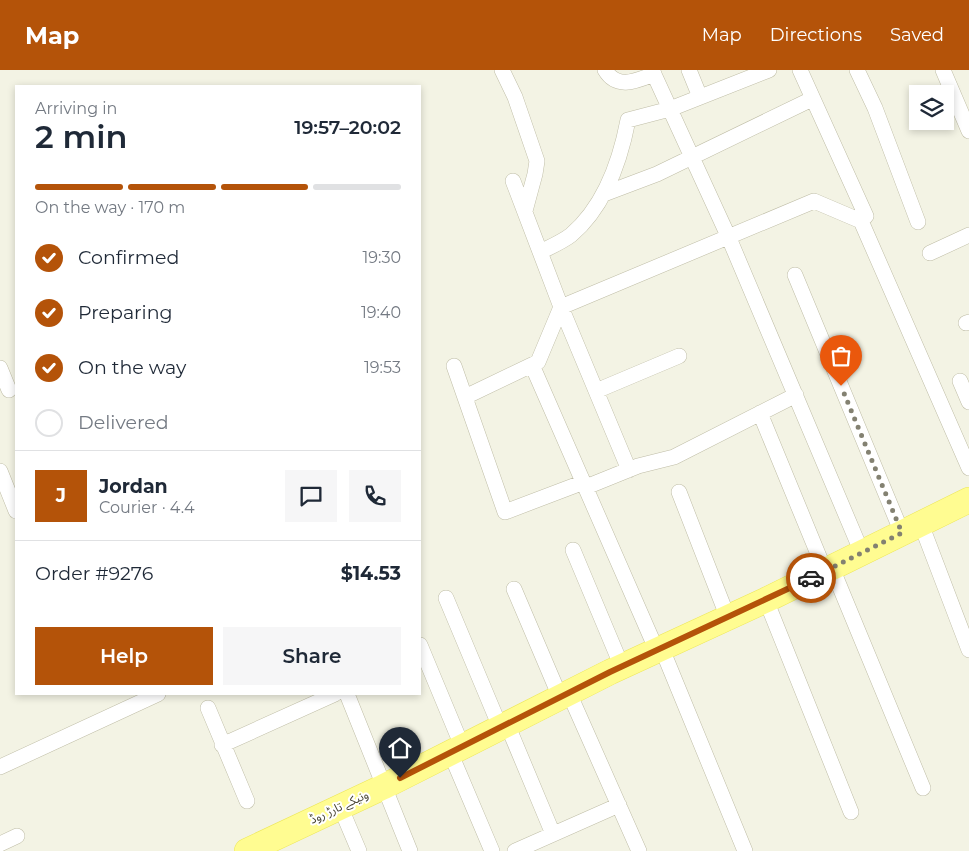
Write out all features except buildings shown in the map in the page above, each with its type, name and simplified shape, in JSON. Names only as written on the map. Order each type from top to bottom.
[{"type":"main road","name":"ونیکے تارڑ روڈ","points":[[253,850],[340,806],[383,787],[564,695],[766,600],[969,500]]},
{"type":"street","points":[[502,70],[515,97],[537,161],[525,211]]},
{"type":"street","points":[[605,70],[610,78],[627,84],[653,72],[729,238],[862,553]]},
{"type":"street","points":[[689,70],[700,97]]},
{"type":"street","points":[[540,252],[570,235],[604,194],[621,156],[628,120],[670,108],[769,70]]},
{"type":"street","points":[[800,70],[866,216],[861,221]]},
{"type":"street","points":[[857,70],[875,108],[918,222]]},
{"type":"street","points":[[942,70],[969,131]]},
{"type":"street","points":[[604,194],[657,174],[812,99]]},
{"type":"street","points":[[513,181],[561,307],[629,470]]},
{"type":"street","points":[[465,397],[538,362],[561,307],[814,201],[861,221],[969,468]]},
{"type":"street","points":[[930,253],[969,235]]},
{"type":"street","points":[[795,275],[969,650]]},
{"type":"street","points":[[596,391],[680,356]]},
{"type":"street","points":[[532,365],[659,650],[745,851]]},
{"type":"street","points":[[454,366],[505,512],[629,470],[674,457],[796,395]]},
{"type":"street","points":[[0,368],[8,390]]},
{"type":"street","points":[[960,381],[969,402]]},
{"type":"street","points":[[760,413],[923,788]]},
{"type":"street","points":[[0,471],[15,508]]},
{"type":"street","points":[[679,492],[728,618]]},
{"type":"street","points":[[573,550],[622,667]]},
{"type":"street","points":[[514,589],[619,805],[639,851]]},
{"type":"street","points":[[446,598],[553,834]]},
{"type":"street","points":[[766,600],[851,812]]},
{"type":"street","points":[[421,648],[492,851]]},
{"type":"street","points":[[222,744],[333,695]]},
{"type":"street","points":[[347,695],[410,851]]},
{"type":"street","points":[[0,767],[149,696]]},
{"type":"street","points":[[208,708],[247,801]]},
{"type":"street","points":[[515,851],[619,805]]},
{"type":"street","points":[[340,806],[360,851]]},
{"type":"street","points":[[0,844],[17,836]]},
{"type":"way so far","points":[[811,578],[902,533],[841,386]]},
{"type":"route","points":[[400,778],[610,672],[811,578]]}]
